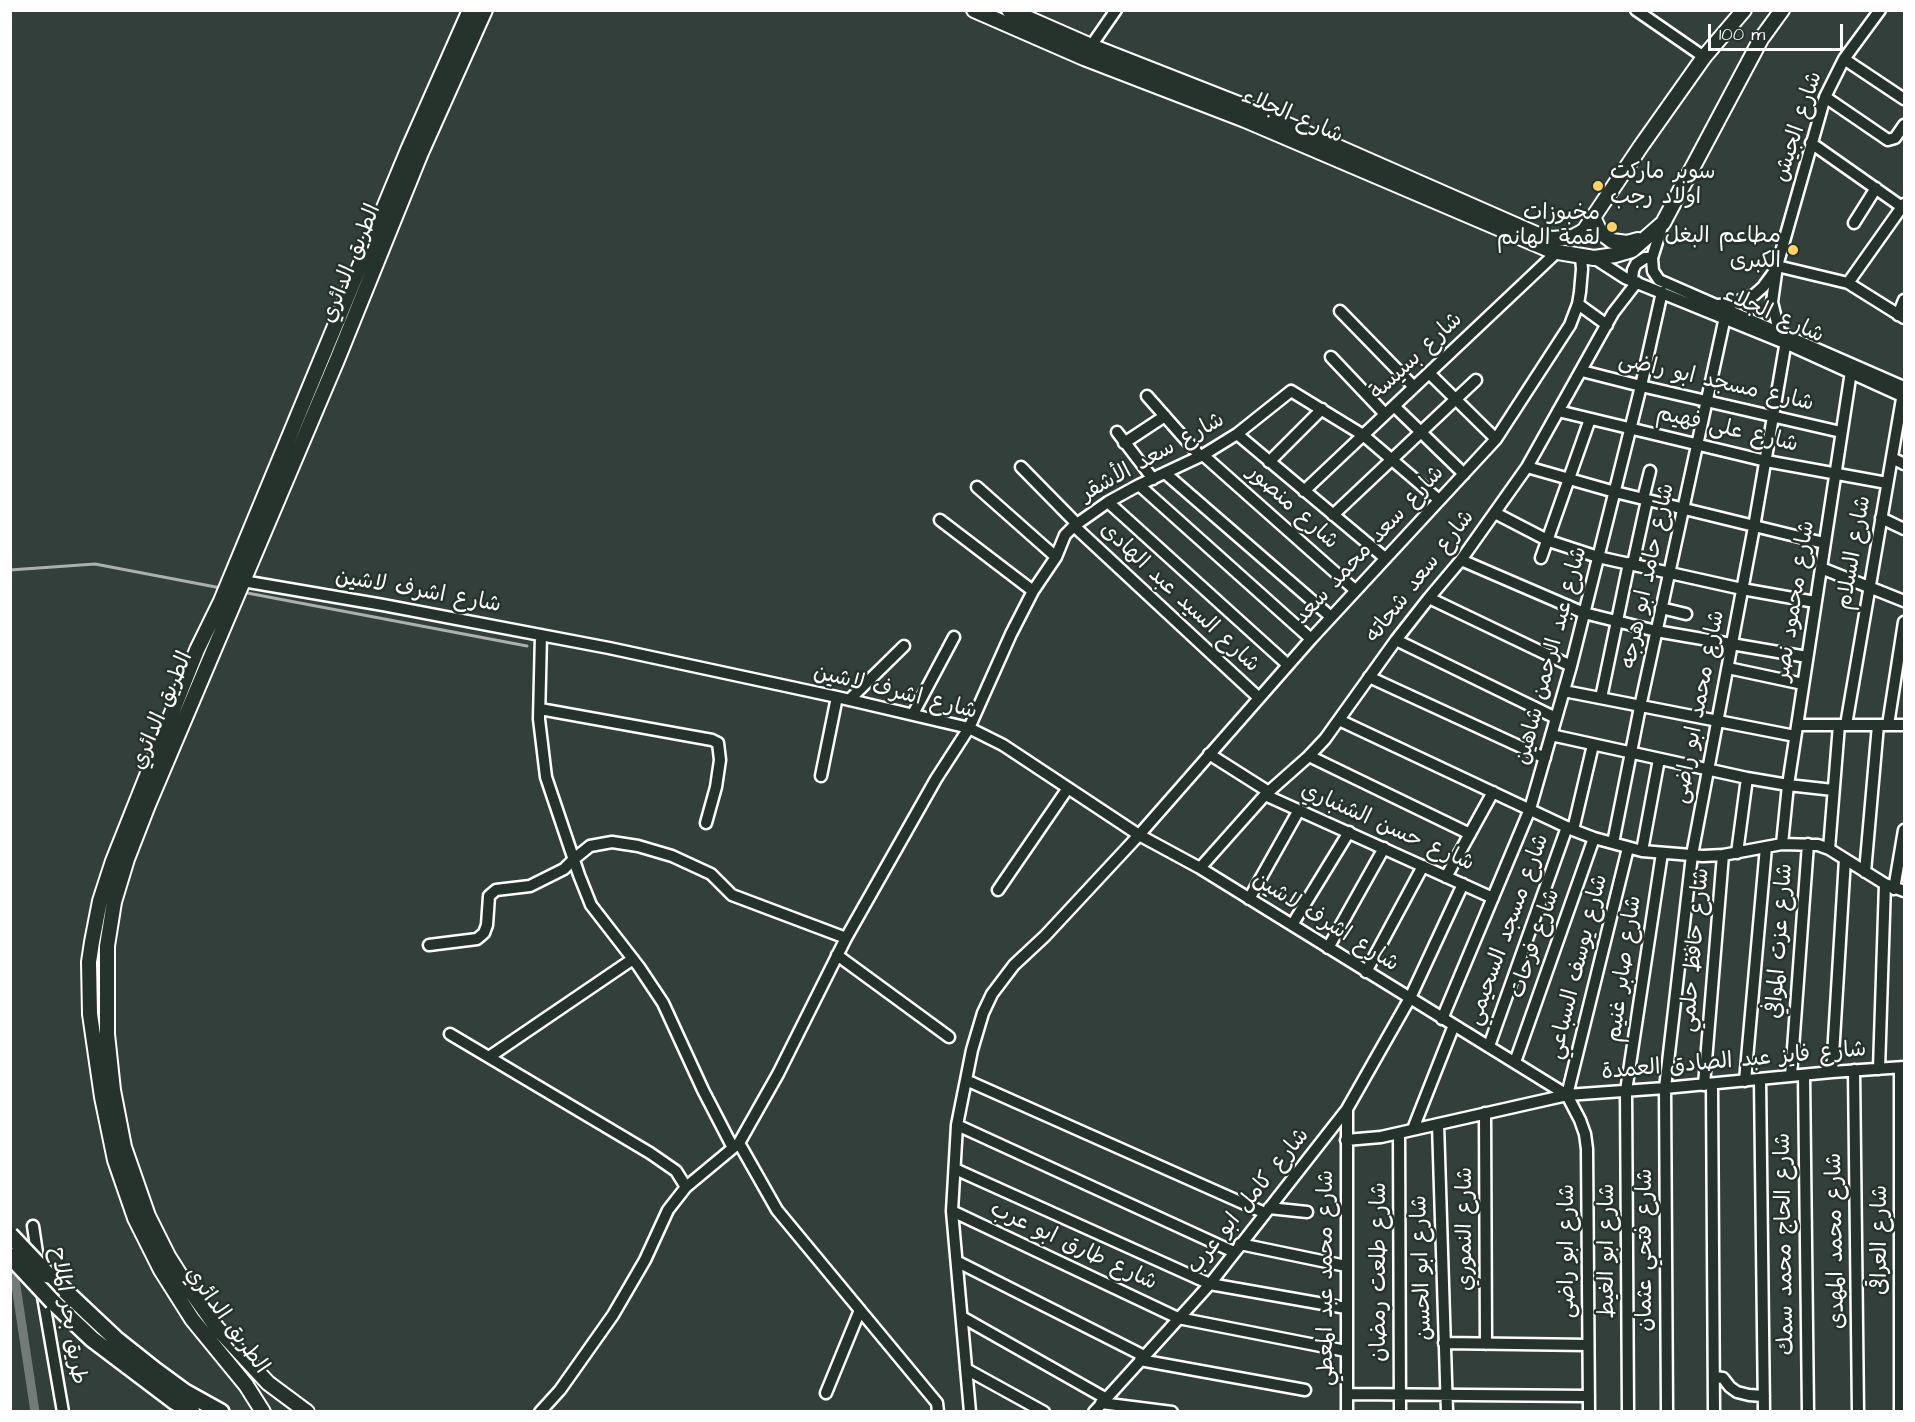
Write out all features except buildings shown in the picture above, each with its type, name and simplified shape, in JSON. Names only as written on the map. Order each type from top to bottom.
[{"type":"highway","points":[[10,1235],[48,1275],[116,1339],[185,1392],[221,1412]]},
{"type":"highway","points":[[10,1256],[52,1302],[101,1346],[192,1412]]},
{"type":"main road","name":"الطريق الدائري","points":[[307,1412],[258,1374],[161,1270],[135,1218],[115,1160],[112,1120],[90,1014],[91,952],[100,902],[113,861],[196,650],[227,603],[408,150],[470,10]]},
{"type":"main road","name":"الطريق الدائري","points":[[236,580],[342,349],[420,155],[485,10]]},
{"type":"main road","name":"شارع الجلاء","points":[[974,10],[1084,58],[1368,166],[1545,238],[1563,239],[1584,231],[1594,219],[1641,146],[1704,57],[1741,11]]},
{"type":"main road","name":"شارع الجلاء","points":[[1009,10],[1091,46],[1249,108],[1368,166],[1557,252],[1587,258],[1615,255],[1632,250],[1658,228]]},
{"type":"main road","points":[[1594,219],[1600,232],[1619,243],[1634,242],[1658,228],[1761,39],[1782,10]]},
{"type":"main road","name":"الطريق الدائري","points":[[181,1289],[192,1319],[246,1385],[263,1412]]},
{"type":"street","points":[[1091,46],[1116,10]]},
{"type":"street","points":[[1636,10],[1704,57]]},
{"type":"street","name":"شارع الجيش","points":[[1784,336],[1773,308],[1777,266],[1811,143],[1825,97],[1844,59],[1880,10]]},
{"type":"street","points":[[1844,59],[1905,99]]},
{"type":"street","points":[[1825,97],[1888,140],[1895,138],[1905,125]]},
{"type":"street","points":[[1811,143],[1903,205],[1848,283]]},
{"type":"street","points":[[1854,223],[1876,188]]},
{"type":"street","points":[[1652,258],[1658,228]]},
{"type":"street","name":"شارع بسيسة","points":[[1304,491],[1557,252]]},
{"type":"street","name":"شارع الجلاء","points":[[1587,258],[1617,274],[1725,318],[1784,336]]},
{"type":"street","name":"شارع سعد محمد سعد","points":[[970,1412],[952,1211],[957,1125],[983,1013],[992,994],[1014,965],[1045,936],[1139,835],[1355,590],[1496,439],[1564,336],[1578,304],[1587,258]]},
{"type":"street","name":"شارع سعد شحاته","points":[[1200,868],[1267,793],[1309,756],[1339,720],[1396,640],[1461,560],[1527,467],[1619,302],[1634,281],[1633,270],[1636,264],[1645,258],[1652,258]]},
{"type":"street","name":"شارع الجلاء","points":[[1652,258],[1653,271],[1659,280],[1904,392]]},
{"type":"street","points":[[1777,266],[1848,283],[1901,316],[1905,300]]},
{"type":"street","name":"شارع الجيش","points":[[1718,305],[1730,304],[1754,294],[1767,282],[1777,266]]},
{"type":"street","name":"شارع عبد الرحمن شاهين","points":[[1442,1018],[1530,809],[1599,557],[1662,292]]},
{"type":"street","points":[[1578,304],[1607,325]]},
{"type":"street","points":[[1340,311],[1414,387]]},
{"type":"street","name":"شارع حامد ابو هرجه","points":[[1613,843],[1656,631],[1725,318]]},
{"type":"street","name":"شارع محمد ابو راضى","points":[[1665,1088],[1692,855],[1774,416],[1784,336]]},
{"type":"street","points":[[1331,357],[1390,410],[1421,433],[1464,474]]},
{"type":"street","name":"شارع محمود نصر","points":[[1782,844],[1788,785],[1851,369]]},
{"type":"street","name":"شارع مسجد ابو راضى","points":[[1582,371],[1841,432]]},
{"type":"street","points":[[1429,373],[1496,439]]},
{"type":"street","points":[[1333,515],[1476,380]]},
{"type":"street","name":"شارع سعد الأشقر","points":[[736,1146],[778,1074],[846,938],[936,779],[969,728],[1011,634],[1034,591],[1056,558],[1059,546],[1075,525],[1138,485],[1202,455],[1237,434],[1288,392],[1295,392],[1322,409]]},
{"type":"street","name":"شارع السلام","points":[[1828,849],[1842,725],[1870,586],[1904,392]]},
{"type":"street","name":"شارع منصور","points":[[1147,396],[1202,455],[1355,590]]},
{"type":"street","points":[[1269,462],[1322,409],[1363,435],[1439,500]]},
{"type":"street","name":"شارع على فهيم","points":[[1558,411],[1766,461],[1887,483]]},
{"type":"street","points":[[1124,443],[1165,416]]},
{"type":"street","points":[[1541,558],[1549,541],[1590,419]]},
{"type":"street","points":[[1118,432],[1153,479]]},
{"type":"street","points":[[1237,434],[1385,558]]},
{"type":"street","points":[[1892,458],[1905,464]]},
{"type":"street","name":"شارع السيد عبد الهادى","points":[[1021,467],[1075,525],[1259,698]]},
{"type":"street","points":[[1527,467],[1615,492],[1824,543]]},
{"type":"street","points":[[1601,698],[1650,471]]},
{"type":"street","points":[[1165,474],[1331,617]]},
{"type":"street","points":[[1138,485],[1311,639]]},
{"type":"street","points":[[977,487],[1056,558]]},
{"type":"street","points":[[1108,502],[1288,665]]},
{"type":"street","points":[[1495,513],[1549,541],[1599,557],[1742,589],[1815,602]]},
{"type":"street","points":[[1881,518],[1905,529]]},
{"type":"street","points":[[940,520],[1034,591]]},
{"type":"street","points":[[1461,560],[1584,613],[1656,631],[1732,646],[1807,657]]},
{"type":"street","points":[[1821,568],[1905,601]]},
{"type":"street","name":"شارع اشرف لاشين","points":[[236,580],[383,604],[541,635],[837,697],[969,728],[1004,746],[1139,835],[1200,868],[1567,1095]]},
{"type":"street","points":[[1429,598],[1571,666]]},
{"type":"street","points":[[1661,608],[1686,614]]},
{"type":"street","points":[[1865,872],[1883,725],[1902,656],[1905,622]]},
{"type":"street","points":[[541,635],[540,709],[546,777],[591,905],[633,959],[663,1003],[703,1090],[777,1210],[937,1403],[938,1412]]},
{"type":"street","points":[[913,714],[954,637]]},
{"type":"street","points":[[1396,640],[1556,718]]},
{"type":"street","points":[[849,700],[904,646]]},
{"type":"street","points":[[1728,668],[1803,684]]},
{"type":"street","points":[[1369,677],[1545,758]]},
{"type":"street","points":[[1564,691],[1717,722],[1796,731],[1842,725],[1905,725]]},
{"type":"street","points":[[821,776],[837,697]]},
{"type":"street","points":[[540,709],[712,740],[718,743],[720,760],[716,787],[706,823]]},
{"type":"street","points":[[1339,720],[1594,838],[1642,851],[1692,855],[1723,855],[1782,844],[1808,844],[1828,849],[1894,888]]},
{"type":"street","points":[[1551,735],[1747,778],[1833,790]]},
{"type":"street","name":"شارع مسجد السحيمي","points":[[1489,1046],[1570,828],[1593,745]]},
{"type":"street","name":"شارع حسن الشنباري","points":[[1209,754],[1267,793],[1299,810],[1493,898]]},
{"type":"street","points":[[1309,756],[1470,834]]},
{"type":"street","points":[[1642,851],[1659,759]]},
{"type":"street","points":[[1737,853],[1747,778]]},
{"type":"street","points":[[998,890],[1068,788]]},
{"type":"street","points":[[1446,877],[1493,792]]},
{"type":"street","points":[[1249,899],[1299,810]]},
{"type":"street","points":[[1292,925],[1349,832]]},
{"type":"street","points":[[1879,1069],[1894,888],[1904,836]]},
{"type":"street","name":"شارع فرحات","points":[[1515,1062],[1594,838]]},
{"type":"street","points":[[429,945],[477,939],[484,933],[489,896],[496,890],[530,886],[564,869],[590,846],[612,842],[639,846],[672,856],[711,874],[732,895],[846,938]]},
{"type":"street","name":"شارع عزت الموافي","points":[[1791,1076],[1808,844]]},
{"type":"street","points":[[1745,1081],[1766,847]]},
{"type":"street","points":[[1328,948],[1384,848]]},
{"type":"street","name":"شارع يوسف السباعي","points":[[1567,1095],[1628,848]]},
{"type":"street","name":"شارع صابر غنيم","points":[[1626,1091],[1662,853]]},
{"type":"street","name":"شارع حافظ حلمي","points":[[1714,1412],[1708,1084],[1723,855]]},
{"type":"street","points":[[1832,1072],[1845,859]]},
{"type":"street","points":[[1366,972],[1423,866]]},
{"type":"street","name":"شارع كامل ابو عرب","points":[[1100,1404],[1210,1284],[1347,1109],[1410,998],[1463,884]]},
{"type":"street","points":[[837,955],[949,1037]]},
{"type":"street","points":[[489,1057],[633,959]]},
{"type":"street","points":[[1413,1130],[1454,1026]]},
{"type":"street","points":[[450,1034],[650,1153],[676,1171],[686,1187]]},
{"type":"street","name":"شارع فايز عبد الصادق العمدة","points":[[1346,1140],[1363,1140],[1399,1133],[1567,1095],[1902,1068]]},
{"type":"street","name":"شارع العراقى","points":[[1900,1412],[1902,1068]]},
{"type":"street","name":"شارع محمد المهدى","points":[[1854,1071],[1858,1412]]},
{"type":"street","name":"شارع الحاج محمد سمك","points":[[1804,1075],[1808,1412]]},
{"type":"street","points":[[1760,1079],[1764,1412]]},
{"type":"street","points":[[966,1080],[1267,1211],[1307,1212]]},
{"type":"street","name":"شارع فتحي عثمان","points":[[1665,1088],[1667,1412]]},
{"type":"street","name":"شارع ابو الغيط","points":[[1626,1091],[1628,1412]]},
{"type":"street","name":"شارع ابو راضى","points":[[1567,1095],[1580,1120],[1587,1149],[1589,1412]]},
{"type":"street","name":"شارع محمد عبد المعطي","points":[[1347,1109],[1347,1412]]},
{"type":"street","name":"شارع النموري","points":[[1485,1113],[1486,1344]]},
{"type":"street","name":"شارع ابو الحسن","points":[[1438,1124],[1447,1412]]},
{"type":"street","points":[[957,1125],[1237,1248],[1346,1266]]},
{"type":"street","name":"شارع طلعت رمضان","points":[[1399,1133],[1400,1412]]},
{"type":"street","points":[[540,1412],[560,1390],[613,1315],[645,1260],[668,1210],[686,1187],[736,1146]]},
{"type":"street","points":[[955,1169],[1210,1284],[1346,1308]]},
{"type":"street","name":"شارع طارق ابو عرب","points":[[952,1211],[1178,1318],[1346,1351]]},
{"type":"street","name":"طريق بحر الملاح","points":[[33,1226],[45,1313],[63,1412]]},
{"type":"street","points":[[958,1262],[1142,1358],[1305,1390]]},
{"type":"street","points":[[826,1393],[860,1310]]},
{"type":"street","points":[[962,1317],[1100,1404],[1172,1412]]},
{"type":"street","points":[[1444,1343],[1588,1345]]},
{"type":"street","points":[[966,1369],[1044,1412]]},
{"type":"street","points":[[1714,1377],[1723,1378],[1737,1392],[1764,1396]]},
{"type":"street","points":[[1347,1394],[1589,1396]]},
{"type":"waterway","points":[[10,570],[95,564],[221,588]]},
{"type":"waterway","points":[[242,592],[527,646]]},
{"type":"waterway","points":[[10,1246],[35,1412]]},
{"type":"place","name":"سوبر ماركت اولاد رجب","points":[[1598,186]]},
{"type":"place","name":"مخبوزات لقمة الهانم","points":[[1612,227]]},
{"type":"place","name":"مطاعم البغل الكبرى","points":[[1793,250]]}]
